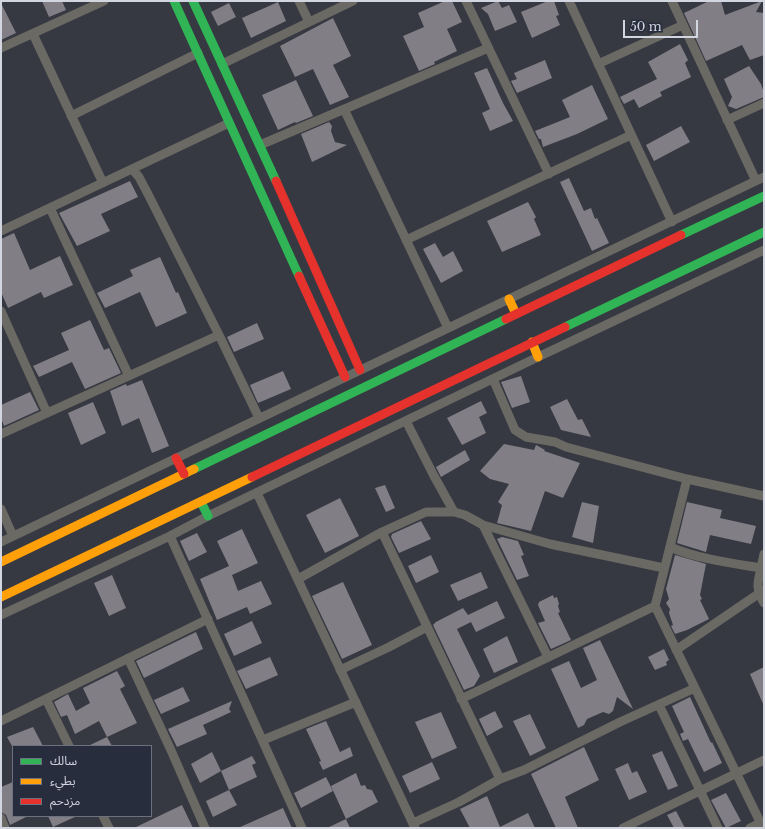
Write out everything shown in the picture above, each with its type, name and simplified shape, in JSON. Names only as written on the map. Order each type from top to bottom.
[{"type":"main road","points":[[193,1],[260,145],[360,370]]},
{"type":"main road","points":[[176,2],[229,123],[345,377]]},
{"type":"main road","points":[[1,562],[764,196]]},
{"type":"main road","points":[[1,597],[764,232]]},
{"type":"main road","points":[[509,300],[516,314]]},
{"type":"main road","points":[[532,342],[538,357]]},
{"type":"main road","points":[[176,458],[184,474]]},
{"type":"main road","points":[[201,502],[208,516]]},
{"type":"street","points":[[1,48],[104,1]]},
{"type":"street","points":[[299,1],[309,22]]},
{"type":"street","points":[[222,64],[353,1]]},
{"type":"street","points":[[466,1],[549,174]]},
{"type":"street","points":[[569,1],[672,222]]},
{"type":"street","points":[[1,542],[760,179],[727,120],[672,1]]},
{"type":"street","points":[[598,64],[683,24]]},
{"type":"street","points":[[33,34],[103,183]]},
{"type":"street","points":[[260,145],[488,48]]},
{"type":"street","points":[[71,116],[198,53]]},
{"type":"street","points":[[727,120],[764,103]]},
{"type":"street","points":[[344,109],[448,328]]},
{"type":"street","points":[[1,231],[229,123]]},
{"type":"street","points":[[406,240],[631,135]]},
{"type":"street","points":[[132,169],[139,177],[149,196],[259,418]]},
{"type":"street","points":[[50,208],[129,376]]},
{"type":"street","points":[[1,615],[170,536],[208,516],[538,357],[764,250]]},
{"type":"street","points":[[1,311],[48,413]]},
{"type":"street","points":[[1,434],[219,335]]},
{"type":"street","points":[[493,379],[515,430],[526,437],[555,442],[566,447],[687,479],[764,496]]},
{"type":"street","points":[[406,421],[454,512]]},
{"type":"street","points":[[687,479],[655,606],[762,825],[750,828]]},
{"type":"street","points":[[257,493],[414,826],[500,779],[524,770],[613,725],[695,688]]},
{"type":"street","points":[[1,510],[13,536]]},
{"type":"street","points":[[298,579],[382,532],[426,512],[454,512],[465,515],[483,525],[550,544],[664,568]]},
{"type":"street","points":[[483,525],[548,657]]},
{"type":"street","points":[[382,532],[500,779]]},
{"type":"street","points":[[170,536],[302,828]]},
{"type":"street","points":[[670,547],[681,552],[711,559],[761,568]]},
{"type":"street","points":[[764,554],[757,584],[761,591],[764,603]]},
{"type":"street","points":[[676,650],[761,591]]},
{"type":"street","points":[[461,699],[655,606]]},
{"type":"street","points":[[1,721],[208,618]]},
{"type":"street","points":[[340,670],[427,627]]},
{"type":"street","points":[[128,658],[205,828]]},
{"type":"street","points":[[46,699],[69,745]]},
{"type":"street","points":[[263,740],[356,702]]},
{"type":"street","points":[[658,705],[718,828]]},
{"type":"street","points":[[623,828],[764,760]]},
{"type":"street","points":[[104,817],[109,828]]},
{"type":"street","points":[[1,818],[5,828]]},
{"type":"building","points":[[42,1],[62,1],[66,10],[49,17]]},
{"type":"building","points":[[445,1],[452,1],[462,22],[447,29],[457,51],[434,62],[435,64],[419,71],[403,36],[424,27],[418,13]]},
{"type":"building","points":[[498,1],[502,8],[509,5],[517,22],[495,31],[488,14],[481,8]]},
{"type":"building","points":[[548,1],[554,1],[559,15],[556,16],[560,25],[532,38],[521,12]]},
{"type":"building","points":[[709,1],[721,1],[725,15],[762,1],[756,12],[764,13],[764,55],[750,60],[742,45],[706,61],[684,13]]},
{"type":"building","points":[[278,2],[286,21],[251,38],[242,18]]},
{"type":"building","points":[[1,3],[16,33],[1,40]]},
{"type":"building","points":[[229,3],[236,17],[218,26],[211,12]]},
{"type":"building","points":[[333,18],[351,56],[333,65],[349,97],[330,105],[313,69],[295,77],[280,46]]},
{"type":"building","points":[[680,44],[688,60],[685,63],[691,77],[660,92],[662,96],[639,108],[634,99],[624,104],[620,97],[657,79],[648,62]]},
{"type":"building","points":[[545,60],[552,78],[517,93],[511,81],[517,79],[514,73]]},
{"type":"building","points":[[749,66],[761,84],[764,97],[736,109],[728,106],[732,97],[724,79]]},
{"type":"building","points":[[487,68],[513,121],[490,131],[482,113],[490,109],[474,73]]},
{"type":"building","points":[[296,80],[313,116],[278,130],[262,95]]},
{"type":"building","points":[[592,85],[608,119],[577,134],[543,147],[541,139],[539,139],[535,131],[570,117],[562,100]]},
{"type":"building","points":[[329,122],[332,126],[331,131],[335,142],[347,145],[312,162],[301,134]]},
{"type":"building","points":[[681,126],[690,142],[654,161],[646,145]]},
{"type":"building","points":[[569,178],[584,211],[591,208],[595,219],[597,218],[609,243],[592,251],[560,182]]},
{"type":"building","points":[[130,181],[138,197],[101,214],[110,231],[77,246],[59,213]]},
{"type":"building","points":[[528,202],[536,217],[534,219],[541,235],[502,252],[487,221]]},
{"type":"building","points":[[14,233],[30,270],[60,256],[73,285],[44,298],[41,292],[8,308],[1,292],[1,239]]},
{"type":"building","points":[[435,243],[443,257],[453,251],[463,271],[441,283],[423,249]]},
{"type":"building","points":[[160,257],[176,293],[178,292],[187,313],[156,327],[140,292],[105,308],[97,293],[133,276],[130,270]]},
{"type":"building","points":[[90,320],[104,350],[109,348],[121,373],[85,389],[72,362],[39,377],[33,366],[69,350],[61,333]]},
{"type":"building","points":[[257,323],[264,339],[234,352],[227,337]]},
{"type":"building","points":[[283,371],[291,389],[258,403],[250,385]]},
{"type":"building","points":[[521,376],[530,402],[512,408],[501,382]]},
{"type":"building","points":[[142,380],[169,446],[152,453],[139,418],[122,426],[110,391],[126,384],[127,386]]},
{"type":"building","points":[[30,392],[39,410],[4,426],[1,418],[1,405]]},
{"type":"building","points":[[567,399],[578,420],[582,419],[591,437],[561,430],[550,407]]},
{"type":"building","points":[[481,401],[487,413],[479,417],[486,433],[462,445],[447,418]]},
{"type":"building","points":[[93,402],[106,433],[81,445],[68,413]]},
{"type":"building","points":[[504,444],[534,450],[536,445],[545,450],[544,451],[580,463],[563,498],[545,491],[531,531],[497,523],[502,505],[498,502],[509,484],[490,479],[480,471]]},
{"type":"building","points":[[465,450],[470,460],[441,477],[436,467]]},
{"type":"building","points":[[385,485],[395,508],[386,512],[375,488]]},
{"type":"building","points":[[340,498],[359,536],[325,553],[306,515]]},
{"type":"building","points":[[582,502],[599,506],[593,543],[572,537]]},
{"type":"building","points":[[687,502],[722,510],[720,518],[756,526],[751,544],[710,535],[706,552],[677,543]]},
{"type":"building","points":[[421,521],[431,539],[399,553],[391,537],[392,534]]},
{"type":"building","points":[[242,529],[258,563],[232,575],[238,591],[261,581],[272,604],[250,614],[247,607],[217,620],[200,579],[229,566],[217,541]]},
{"type":"building","points":[[197,533],[207,552],[189,561],[180,541]]},
{"type":"building","points":[[502,537],[518,541],[524,555],[521,556],[529,576],[517,580],[497,539]]},
{"type":"building","points":[[431,555],[439,572],[416,583],[408,566]]},
{"type":"building","points":[[675,555],[706,564],[700,595],[702,599],[700,600],[709,619],[675,634],[671,626],[673,625],[669,613],[670,609],[666,603],[669,599],[666,589]]},
{"type":"building","points":[[481,572],[488,588],[458,601],[450,585]]},
{"type":"building","points":[[112,575],[126,608],[109,616],[94,583]]},
{"type":"building","points":[[343,582],[372,645],[342,659],[312,596]]},
{"type":"building","points":[[553,595],[554,598],[557,597],[560,612],[558,613],[571,640],[551,649],[538,623],[545,621],[538,605],[539,602]]},
{"type":"building","points":[[497,601],[505,618],[476,632],[471,622],[457,629],[480,676],[474,686],[464,690],[433,625],[463,608],[468,615]]},
{"type":"building","points":[[252,621],[262,643],[234,656],[224,634]]},
{"type":"building","points":[[196,632],[203,649],[144,678],[136,661]]},
{"type":"building","points":[[507,636],[518,662],[494,673],[483,649]]},
{"type":"building","points":[[600,640],[633,709],[617,697],[613,711],[609,714],[603,712],[587,719],[584,725],[578,728],[551,669],[569,661],[581,688],[597,680],[583,648]]},
{"type":"building","points":[[664,649],[669,660],[666,662],[667,665],[655,670],[648,657]]},
{"type":"building","points":[[270,657],[278,675],[246,689],[237,671]]},
{"type":"building","points":[[764,667],[764,706],[750,674]]},
{"type":"building","points":[[117,671],[125,686],[120,689],[137,723],[107,737],[99,721],[75,734],[67,715],[61,717],[54,702],[68,694],[76,711],[90,703],[83,688]]},
{"type":"building","points":[[183,687],[190,701],[161,714],[154,700]]},
{"type":"building","points":[[690,697],[722,763],[704,772],[688,739],[683,741],[680,734],[684,732],[672,706]]},
{"type":"building","points":[[232,701],[229,709],[231,712],[203,725],[207,734],[177,747],[168,729]]},
{"type":"building","points":[[495,711],[503,727],[487,736],[479,719]]},
{"type":"building","points":[[441,712],[457,748],[432,759],[415,722]]},
{"type":"building","points":[[530,714],[546,748],[530,756],[513,721]]},
{"type":"building","points":[[326,721],[340,752],[350,747],[353,756],[323,770],[319,762],[321,761],[306,729]]},
{"type":"building","points":[[33,727],[42,745],[12,746],[7,737]]},
{"type":"building","points":[[107,737],[111,745],[90,745]]},
{"type":"building","points":[[584,747],[599,780],[565,797],[578,828],[556,828],[531,774]]},
{"type":"building","points":[[662,751],[678,786],[668,790],[652,755]]},
{"type":"building","points":[[212,752],[221,771],[200,783],[191,764]]},
{"type":"building","points":[[252,756],[256,763],[252,765],[257,777],[229,790],[221,771]]},
{"type":"building","points":[[432,762],[440,779],[410,793],[402,776]]},
{"type":"building","points":[[628,763],[632,773],[637,771],[647,792],[629,800],[615,769]]},
{"type":"building","points":[[356,773],[361,786],[365,785],[367,789],[372,790],[378,802],[346,819],[331,786]]},
{"type":"building","points":[[326,777],[333,791],[301,808],[294,793]]},
{"type":"building","points":[[12,782],[12,817],[26,817],[10,825],[6,815],[1,812],[1,787]]},
{"type":"building","points":[[229,790],[237,805],[213,817],[206,801]]},
{"type":"building","points":[[726,793],[741,821],[726,828],[711,800]]},
{"type":"building","points":[[487,796],[500,827],[528,813],[535,828],[470,828],[460,809]]},
{"type":"building","points":[[182,805],[193,828],[134,828]]},
{"type":"building","points":[[283,808],[292,828],[238,828]]},
{"type":"building","points":[[676,811],[685,828],[674,828],[667,815]]},
{"type":"building","points":[[48,817],[75,817],[53,827]]},
{"type":"building","points":[[346,819],[350,828],[327,828]]},
{"type":"traffic: fast","points":[[174,1],[299,276]]},
{"type":"traffic: fast","points":[[193,1],[276,181]]},
{"type":"traffic: fast","points":[[681,235],[764,196]]},
{"type":"traffic: fast","points":[[565,327],[764,232]]},
{"type":"traffic: fast","points":[[194,469],[506,319]]},
{"type":"traffic: fast","points":[[201,502],[208,516]]},
{"type":"traffic: slow","points":[[509,299],[516,314]]},
{"type":"traffic: slow","points":[[532,342],[538,357]]},
{"type":"traffic: slow","points":[[1,562],[194,469]]},
{"type":"traffic: slow","points":[[1,597],[252,477]]},
{"type":"traffic: jam","points":[[276,181],[360,370]]},
{"type":"traffic: jam","points":[[506,319],[681,235]]},
{"type":"traffic: jam","points":[[299,276],[345,377]]},
{"type":"traffic: jam","points":[[252,477],[565,327]]},
{"type":"traffic: jam","points":[[176,458],[184,474]]}]
